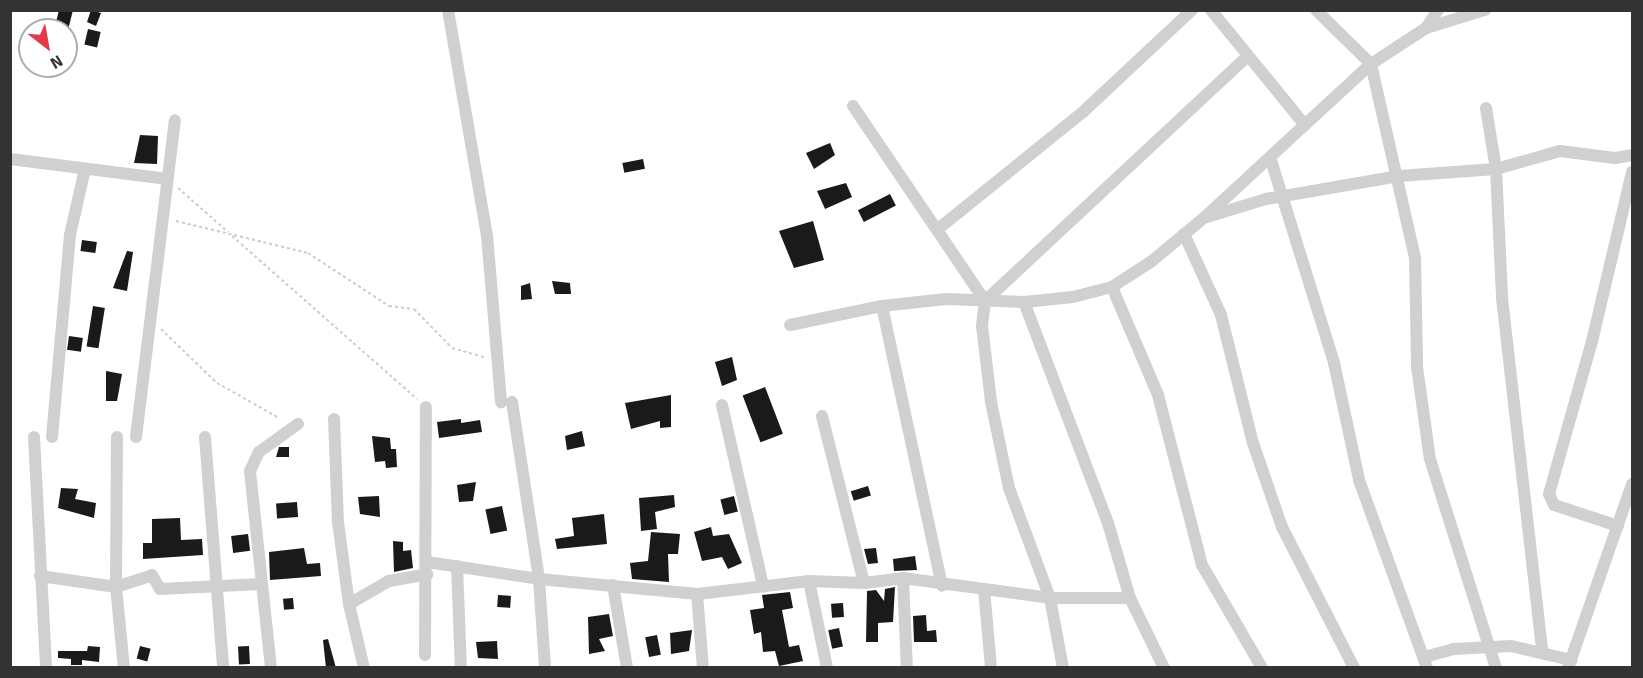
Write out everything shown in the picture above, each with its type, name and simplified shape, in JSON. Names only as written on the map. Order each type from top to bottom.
[{"type":"street","points":[[448,10],[487,235],[498,361],[540,579],[545,668]]},
{"type":"street","points":[[938,229],[1083,112],[1192,10]]},
{"type":"street","points":[[1211,10],[1247,57],[1304,124]]},
{"type":"street","points":[[1316,10],[1371,64],[1399,176],[1415,258],[1417,367],[1430,459],[1496,668]]},
{"type":"street","points":[[1425,28],[1438,10]]},
{"type":"street","points":[[790,325],[882,306],[946,299],[1024,302],[1073,297],[1112,287],[1205,217],[1371,64],[1425,28],[1485,10]]},
{"type":"street","points":[[1064,668],[1050,598],[1009,488],[991,402],[982,326],[985,302],[1247,57]]},
{"type":"street","points":[[853,106],[985,302]]},
{"type":"street","points":[[1486,108],[1496,169],[1502,298],[1542,650]]},
{"type":"street","points":[[136,437],[175,120]]},
{"type":"street","points":[[1205,217],[1281,196],[1399,176],[1496,169],[1560,151],[1615,158],[1632,155]]},
{"type":"street","points":[[1270,157],[1334,363],[1359,480],[1425,662],[1489,646],[1542,650],[1570,664],[1632,484]]},
{"type":"street","points":[[10,159],[168,179]]},
{"type":"street","points":[[52,437],[70,235],[85,169]]},
{"type":"street","points":[[1618,526],[1554,505],[1549,494],[1593,337],[1632,172]]},
{"type":"street","points":[[1184,234],[1221,315],[1253,443],[1282,527],[1354,668]]},
{"type":"street","points":[[1112,287],[1158,395],[1202,565],[1262,668]]},
{"type":"street","points":[[1024,302],[1108,523],[1130,598],[1164,668]]},
{"type":"street","points":[[882,306],[942,586]]},
{"type":"street","points":[[722,405],[764,586]]},
{"type":"street","points":[[425,655],[426,407]]},
{"type":"street","points":[[822,416],[864,583]]},
{"type":"street","points":[[334,419],[338,522],[349,604],[364,668]]},
{"type":"street","points":[[271,668],[250,471],[259,452],[298,424]]},
{"type":"street","points":[[34,437],[46,668]]},
{"type":"street","points":[[117,437],[116,587],[124,668]]},
{"type":"street","points":[[205,437],[223,668]]},
{"type":"street","points":[[349,604],[389,581],[427,568],[457,566],[540,579],[698,594],[809,581],[864,583],[903,578],[942,586],[1050,598],[1130,598]]},
{"type":"street","points":[[457,566],[461,668]]},
{"type":"street","points":[[40,576],[116,587],[152,574],[160,589],[216,584],[261,584]]},
{"type":"street","points":[[903,578],[907,668]]},
{"type":"street","points":[[809,581],[827,668]]},
{"type":"street","points":[[613,585],[627,668]]},
{"type":"street","points":[[984,589],[991,668]]},
{"type":"street","points":[[698,594],[703,668]]},
{"type":"path","points":[[168,179],[426,407]]},
{"type":"path","points":[[163,218],[308,253],[389,306],[414,309],[452,348],[498,361]]},
{"type":"path","points":[[151,319],[218,383],[279,418]]},
{"type":"building","points":[[59,10],[73,10],[71,18],[57,18]]},
{"type":"building","points":[[91,10],[101,13],[96,26],[87,22]]},
{"type":"building","points":[[88,29],[101,32],[97,48],[84,45]]},
{"type":"building","points":[[140,135],[158,136],[157,164],[134,163]]},
{"type":"building","points":[[830,143],[835,155],[814,169],[806,153]]},
{"type":"building","points":[[643,159],[645,169],[624,173],[622,163]]},
{"type":"building","points":[[846,183],[852,197],[825,209],[817,191]]},
{"type":"building","points":[[890,194],[896,206],[864,222],[858,210]]},
{"type":"building","points":[[813,221],[824,260],[794,268],[779,231]]},
{"type":"building","points":[[82,240],[97,242],[95,253],[80,251]]},
{"type":"building","points":[[127,251],[133,252],[127,291],[113,288]]},
{"type":"building","points":[[552,281],[570,283],[571,294],[555,294]]},
{"type":"building","points":[[530,283],[532,299],[521,300],[521,286]]},
{"type":"building","points":[[93,306],[105,308],[98,348],[87,346]]},
{"type":"building","points":[[69,336],[83,338],[81,352],[67,350]]},
{"type":"building","points":[[732,357],[737,380],[722,386],[715,362]]},
{"type":"building","points":[[106,371],[122,374],[117,401],[106,401]]},
{"type":"building","points":[[765,387],[783,434],[761,442],[743,396]]},
{"type":"building","points":[[671,395],[671,427],[660,428],[660,421],[631,429],[625,403]]},
{"type":"building","points":[[461,419],[461,423],[480,420],[482,432],[439,438],[437,422]]},
{"type":"building","points":[[582,431],[585,446],[567,450],[565,436]]},
{"type":"building","points":[[372,436],[390,438],[391,449],[396,449],[397,467],[386,468],[385,461],[375,462]]},
{"type":"building","points":[[279,447],[289,447],[289,457],[276,457]]},
{"type":"building","points":[[476,482],[473,501],[459,502],[457,485]]},
{"type":"building","points":[[868,486],[871,496],[854,501],[851,491]]},
{"type":"building","points":[[61,488],[78,489],[75,499],[96,503],[94,518],[58,508]]},
{"type":"building","points":[[674,495],[675,507],[655,512],[657,529],[641,531],[639,498]]},
{"type":"building","points":[[379,496],[380,517],[360,514],[358,497]]},
{"type":"building","points":[[734,496],[738,512],[724,515],[720,499]]},
{"type":"building","points":[[297,502],[298,517],[277,518],[276,503]]},
{"type":"building","points":[[502,506],[507,530],[491,534],[485,510]]},
{"type":"building","points":[[604,514],[607,544],[557,549],[555,539],[574,536],[572,518]]},
{"type":"building","points":[[180,518],[181,540],[202,539],[203,555],[143,559],[143,543],[152,543],[152,519]]},
{"type":"building","points":[[711,527],[713,536],[729,534],[742,563],[728,569],[722,557],[702,561],[694,532]]},
{"type":"building","points":[[651,532],[680,534],[678,554],[668,554],[669,582],[632,579],[630,563],[648,561]]},
{"type":"building","points":[[248,534],[250,551],[233,553],[231,536]]},
{"type":"building","points":[[393,541],[403,542],[403,551],[411,550],[413,568],[394,572]]},
{"type":"building","points":[[304,548],[307,564],[320,563],[321,576],[270,580],[269,552]]},
{"type":"building","points":[[876,548],[878,563],[868,564],[864,549]]},
{"type":"building","points":[[915,556],[917,570],[894,571],[893,559]]},
{"type":"building","points":[[895,587],[893,622],[878,623],[878,642],[866,642],[867,591],[876,590],[884,601],[885,589]]},
{"type":"building","points":[[790,592],[793,608],[782,610],[789,647],[799,645],[803,661],[779,666],[775,651],[763,652],[761,632],[754,634],[750,610],[764,608],[762,595]]},
{"type":"building","points":[[498,595],[511,596],[510,608],[497,607]]},
{"type":"building","points":[[293,598],[294,609],[284,610],[283,599]]},
{"type":"building","points":[[843,603],[844,617],[832,618],[831,604]]},
{"type":"building","points":[[609,614],[613,636],[599,639],[605,651],[589,654],[588,617]]},
{"type":"building","points":[[926,615],[927,631],[936,630],[937,642],[914,642],[913,616]]},
{"type":"building","points":[[839,628],[843,647],[832,649],[828,630]]},
{"type":"building","points":[[692,630],[689,651],[671,654],[670,633]]},
{"type":"building","points":[[657,635],[661,655],[649,657],[645,637]]},
{"type":"building","points":[[328,639],[336,668],[326,668],[323,640]]},
{"type":"building","points":[[497,641],[498,659],[478,658],[476,642]]},
{"type":"building","points":[[88,646],[100,647],[99,662],[82,660],[82,665],[71,665],[71,659],[58,658],[58,651],[87,651]]},
{"type":"building","points":[[140,646],[151,649],[147,661],[137,659]]},
{"type":"building","points":[[249,646],[250,664],[239,665],[238,647]]}]
